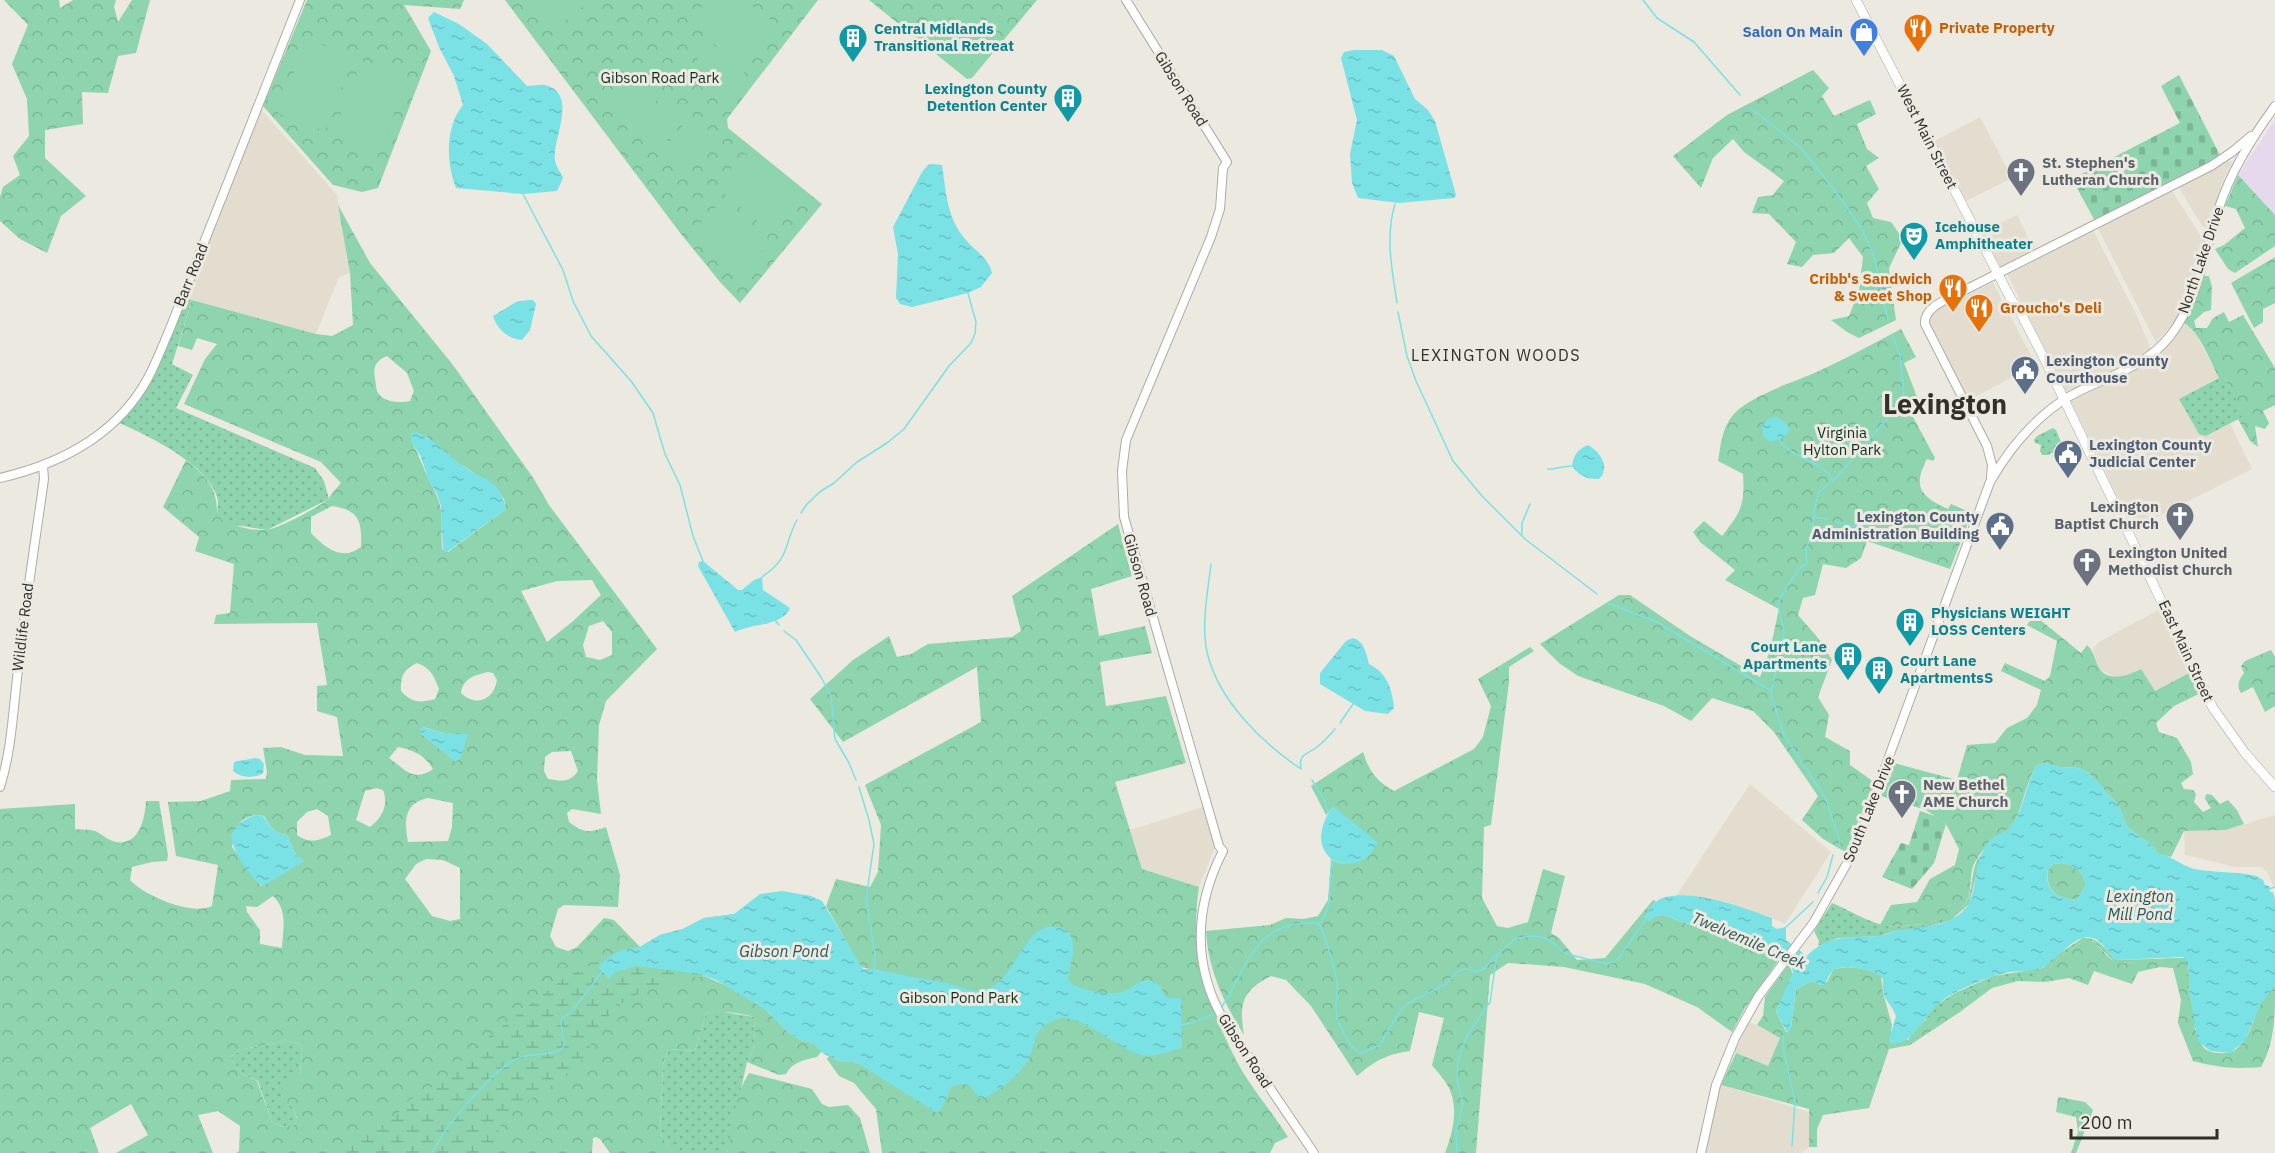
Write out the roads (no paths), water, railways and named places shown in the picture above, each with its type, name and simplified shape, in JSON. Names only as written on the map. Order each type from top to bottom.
[{"type":"main road","name":"West Main Street","points":[[1856,0],[1998,273]]},
{"type":"main road","name":"East Main Street","points":[[1998,273],[2011,299],[2013,310],[2042,364],[2051,374],[2131,534],[2213,708],[2245,753],[2275,787]]},
{"type":"street","name":"Barr Road","points":[[0,478],[43,466],[72,453],[102,431],[126,408],[147,380],[169,331],[300,0]]},
{"type":"street","name":"Gibson Road","points":[[1126,0],[1227,162],[1223,168],[1222,195],[1217,221],[1132,423],[1124,451],[1122,471],[1126,526],[1219,846],[1223,851],[1209,884],[1200,919],[1200,951],[1210,992],[1225,1022],[1314,1153]]},
{"type":"street","name":"North Lake Drive","points":[[2063,400],[2142,361],[2157,350],[2172,333],[2184,314],[2193,291],[2226,188],[2256,132],[2275,106]]},
{"type":"street","points":[[1990,482],[1992,465],[1987,446],[1924,324],[1924,317],[1931,308],[2211,166],[2256,132]]},
{"type":"street","name":"South Lake Drive","points":[[1701,1153],[1712,1099],[1727,1053],[1751,1008],[1814,922],[1862,833],[1990,482],[2004,459],[2024,435],[2063,400]]},
{"type":"street","points":[[1987,446],[2004,459]]},
{"type":"street","name":"Wildlife Road","points":[[0,787],[6,765],[13,718],[24,614],[44,479],[43,466]]},
{"type":"water","points":[[434,12],[459,24],[487,44],[527,86],[545,85],[555,90],[561,98],[562,118],[555,161],[563,178],[557,191],[523,194],[456,188],[450,167],[449,145],[453,124],[463,105],[454,76],[439,47],[428,18]]},
{"type":"water","points":[[1382,50],[1394,56],[1415,99],[1428,110],[1435,121],[1456,195],[1454,198],[1399,203],[1358,198],[1352,183],[1350,154],[1357,120],[1341,58],[1344,52]]},
{"type":"water","points":[[928,165],[942,165],[948,205],[955,223],[966,240],[985,259],[992,273],[981,287],[968,293],[912,307],[900,304],[896,298],[898,254],[893,227],[922,172]]},
{"type":"water","points":[[533,300],[536,304],[530,330],[522,340],[512,338],[500,329],[493,316],[516,302]]},
{"type":"water","points":[[1777,417],[1787,424],[1790,431],[1783,438],[1770,442],[1763,436],[1762,425],[1770,418]]},
{"type":"water","points":[[417,432],[461,465],[493,484],[501,494],[506,509],[447,552],[443,552],[441,506],[428,479],[421,457],[410,437],[412,433]]},
{"type":"water","points":[[1588,445],[1603,460],[1604,470],[1599,479],[1583,476],[1572,466],[1577,453]]},
{"type":"water","points":[[703,561],[738,590],[742,590],[754,580],[762,577],[763,590],[790,608],[781,618],[735,632],[698,566],[699,562]]},
{"type":"water","points":[[1353,638],[1363,645],[1369,664],[1380,672],[1387,682],[1394,708],[1388,714],[1365,711],[1320,684],[1320,673],[1346,641]]},
{"type":"water","points":[[422,727],[444,733],[468,734],[461,757],[456,762],[423,735],[420,731]]},
{"type":"water","points":[[260,759],[264,764],[263,773],[248,777],[233,771],[234,762]]},
{"type":"water","name":"Lexington Mill Pond","points":[[2045,763],[2059,767],[2078,768],[2088,772],[2119,806],[2127,827],[2155,848],[2156,853],[2194,869],[2256,876],[2269,886],[2275,900],[2275,986],[2260,1005],[2245,1041],[2230,1053],[2210,1051],[2198,1041],[2190,997],[2188,962],[2183,957],[2116,960],[2097,940],[2086,937],[2079,939],[2042,968],[1998,975],[1955,993],[1942,1001],[1907,1040],[1891,1044],[1889,1040],[1896,1016],[1884,996],[1883,979],[1880,976],[1852,967],[1838,968],[1831,973],[1824,986],[1812,981],[1796,989],[1791,1028],[1788,1034],[1776,1011],[1793,972],[1792,968],[1780,958],[1767,956],[1740,939],[1663,915],[1656,916],[1648,922],[1644,917],[1655,903],[1663,898],[1688,896],[1718,900],[1772,918],[1772,926],[1777,929],[1786,927],[1786,940],[1807,956],[1822,944],[1831,941],[1849,937],[1881,936],[1946,922],[1966,908],[1970,901],[1983,851],[1989,840],[2006,831],[2015,820],[2037,765]],"holes":[[[2053,864],[2067,864],[2078,870],[2085,880],[2086,885],[2078,899],[2059,896],[2054,893],[2048,883],[2048,870]]]},
{"type":"water","points":[[1333,806],[1378,843],[1369,856],[1358,863],[1345,864],[1334,860],[1326,853],[1321,840],[1323,825]]},
{"type":"water","points":[[257,815],[263,816],[276,831],[287,835],[296,855],[305,861],[263,886],[242,864],[231,835],[242,822]]},
{"type":"water","name":"Gibson Pond","points":[[782,891],[811,896],[822,901],[863,969],[938,981],[972,990],[987,989],[997,984],[1038,931],[1049,927],[1061,928],[1071,937],[1073,943],[1068,978],[1074,985],[1097,992],[1116,993],[1146,980],[1160,986],[1167,998],[1181,998],[1182,1048],[1146,1056],[1125,1048],[1077,1021],[1067,1018],[1058,1019],[1038,1032],[1027,1062],[1007,1084],[981,1099],[968,1085],[951,1087],[941,1110],[937,1113],[854,1062],[841,1062],[824,1054],[813,1043],[800,1040],[788,1032],[766,1010],[716,980],[700,974],[636,966],[615,972],[609,979],[598,967],[619,951],[640,947],[660,935],[683,929],[704,918],[734,914],[760,894]]},
{"type":"waterway","points":[[1643,0],[1657,18],[1694,42],[1740,95]]},
{"type":"waterway","points":[[1749,107],[1802,149],[1861,228],[1873,253],[1888,320]]},
{"type":"waterway","points":[[523,194],[563,270],[573,301],[591,336],[631,381],[653,413],[665,454],[680,485],[693,536],[703,561]]},
{"type":"waterway","points":[[1395,204],[1390,241],[1397,303]]},
{"type":"waterway","points":[[801,513],[821,491],[904,429],[949,366],[971,343],[975,334],[976,322],[968,293]]},
{"type":"waterway","points":[[1398,312],[1407,356],[1416,381],[1453,461],[1482,496],[1525,539],[1597,594]]},
{"type":"waterway","points":[[1838,848],[1840,842],[1826,799],[1784,735],[1771,694],[1784,632],[1778,605],[1798,569],[1807,564],[1806,550],[1819,492],[1838,476],[1904,399],[1900,355],[1892,334]]},
{"type":"waterway","points":[[1779,439],[1791,451],[1827,472],[1832,479]]},
{"type":"waterway","points":[[1548,469],[1572,466]]},
{"type":"waterway","points":[[1522,534],[1522,523],[1530,504]]},
{"type":"waterway","points":[[1813,517],[1827,519]]},
{"type":"waterway","points":[[762,577],[782,557],[797,520]]},
{"type":"waterway","points":[[1835,521],[1851,526],[1883,530]]},
{"type":"waterway","points":[[1848,526],[1855,532],[1864,529]]},
{"type":"waterway","points":[[1211,564],[1205,641],[1213,670],[1221,687],[1243,719],[1271,746],[1301,769]]},
{"type":"waterway","points":[[1607,603],[1657,622],[1770,690]]},
{"type":"waterway","points":[[775,620],[779,625]]},
{"type":"waterway","points":[[784,631],[796,640],[831,696],[835,739],[856,780]]},
{"type":"waterway","points":[[1340,723],[1353,704]]},
{"type":"waterway","points":[[1301,768],[1302,757],[1322,743],[1335,729]]},
{"type":"waterway","points":[[1312,780],[1324,799],[1328,812]]},
{"type":"waterway","points":[[859,787],[874,844],[866,899],[875,955],[874,969]]},
{"type":"waterway","points":[[1818,893],[1827,877],[1833,855]]},
{"type":"waterway","points":[[1320,923],[1328,909],[1333,861]]},
{"type":"waterway","points":[[2269,889],[2275,887]]},
{"type":"waterway","points":[[1785,928],[1813,902]]},
{"type":"waterway","name":"Twelvemile Creek","points":[[1319,923],[1330,952],[1337,982],[1338,1021],[1352,1047],[1361,1053],[1380,1045],[1407,1004],[1446,984],[1459,970],[1484,969],[1515,939],[1529,936],[1542,937],[1551,941],[1564,953],[1606,964],[1614,962],[1621,955],[1646,919]]},
{"type":"waterway","name":"Twelvemile Creek","points":[[1221,1008],[1247,961],[1267,937],[1280,929],[1297,924],[1318,923]]},
{"type":"waterway","points":[[1457,1153],[1456,1132],[1463,1103],[1457,1080],[1458,1059],[1467,1036],[1490,1002],[1497,954]]},
{"type":"waterway","name":"Twelvemile Creek","points":[[432,1153],[458,1114],[497,1072],[521,1057],[552,1053],[562,1049],[564,1045],[561,1023],[563,1018],[572,1011],[602,972]]},
{"type":"waterway","name":"Twelvemile Creek","points":[[1181,1025],[1216,1013]]},
{"type":"waterway","points":[[1783,1036],[1784,1053],[1795,1101],[1792,1146]]},
{"type":"place","name":"Private Property","points":[[1918,54]]},
{"type":"place","name":"Salon On Main","points":[[1864,58]]},
{"type":"place","name":"Central Midlands Transitional Retreat","points":[[853,64]]},
{"type":"place","name":"Lexington County Detention Center","points":[[1068,124]]},
{"type":"place","name":"St. Stephen's Lutheran Church","points":[[2021,198]]},
{"type":"place","name":"Icehouse Amphitheater","points":[[1914,262]]},
{"type":"place","name":"Cribb's Sandwich & Sweet Shop","points":[[1953,314]]},
{"type":"place","name":"Groucho's Deli","points":[[1979,334]]},
{"type":"place","name":"Lexington County Courthouse","points":[[2025,396]]},
{"type":"place","name":"Lexington County Judicial Center","points":[[2068,480]]},
{"type":"place","name":"Lexington Baptist Church","points":[[2180,542]]},
{"type":"place","name":"Lexington County Administration Building","points":[[2000,552]]},
{"type":"place","name":"Lexington United Methodist Church","points":[[2087,588]]},
{"type":"place","name":"Physicians WEIGHT LOSS Centers","points":[[1910,648]]},
{"type":"place","name":"Court Lane Apartments","points":[[1848,682]]},
{"type":"place","name":"Court Lane ApartmentsS","points":[[1879,696]]},
{"type":"place","name":"New Bethel AME Church","points":[[1902,820]]},
{"type":"district","name":"LEXINGTON WOODS","points":[[1496,355]]},
{"type":"district","name":"Lexington","points":[[1945,405]]},
{"type":"park label","name":"Gibson Road Park","points":[[660,78]]},
{"type":"park label","name":"Virginia Hylton Park","points":[[1842,442]]},
{"type":"park label","name":"Gibson Pond Park","points":[[959,998]]}]
